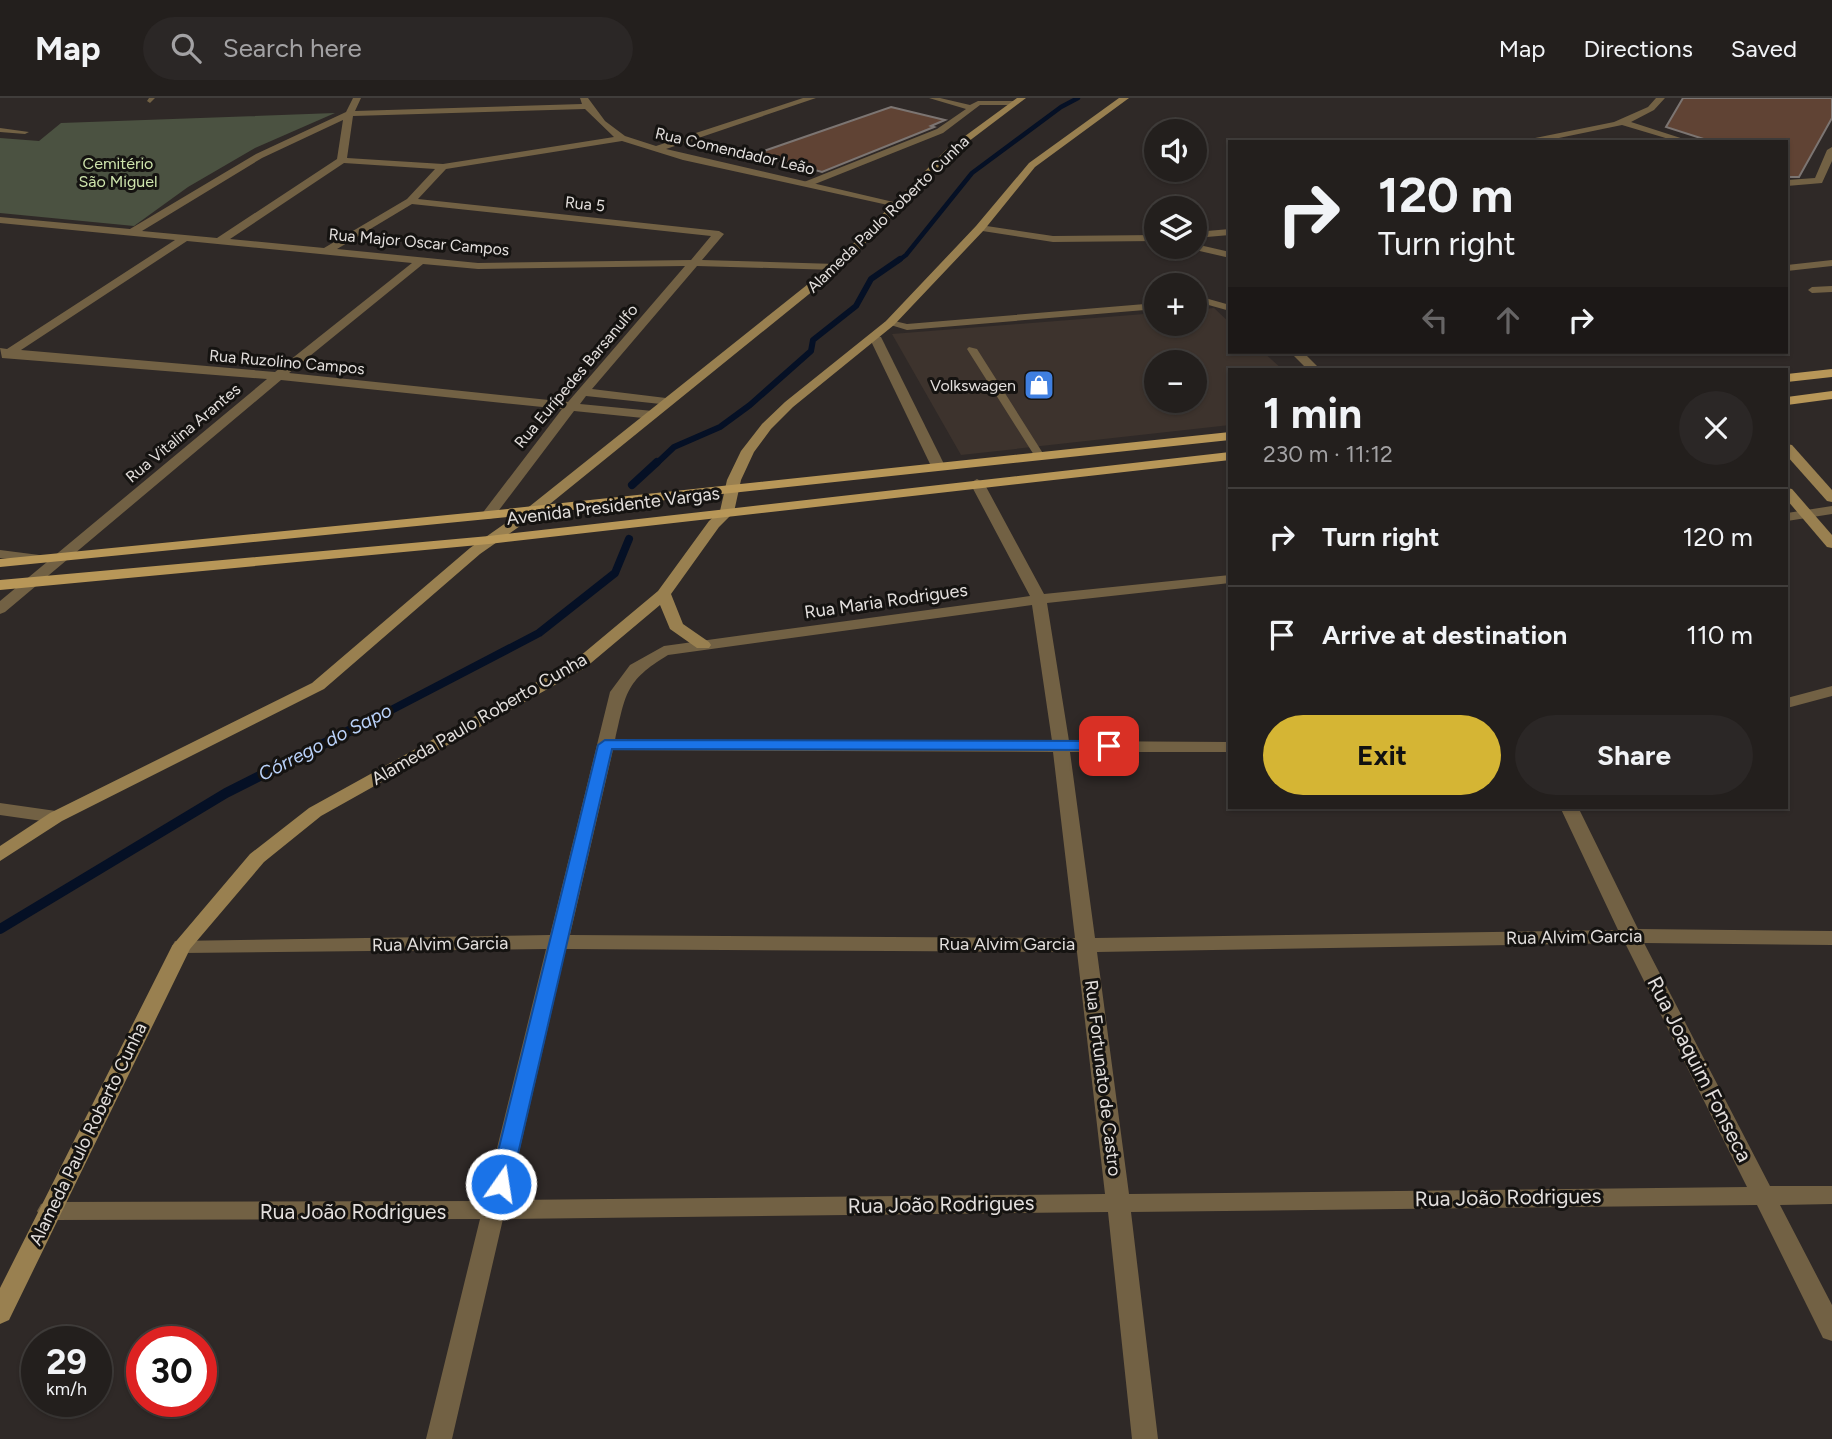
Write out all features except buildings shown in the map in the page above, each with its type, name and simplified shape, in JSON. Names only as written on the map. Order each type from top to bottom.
[{"type":"main road","points":[[1788,378],[1832,373]]},
{"type":"main road","points":[[1788,401],[1832,395]]},
{"type":"main road","name":"Avenida Presidente Vargas","points":[[0,563],[488,515],[1228,436]]},
{"type":"main road","name":"Avenida Presidente Vargas","points":[[0,584],[489,540],[1228,456]]},
{"type":"street","points":[[342,160],[343,133],[357,98]]},
{"type":"street","points":[[655,149],[813,98]]},
{"type":"street","points":[[727,512],[729,488],[745,452],[792,400],[890,323],[980,228],[1032,165],[1125,98]]},
{"type":"street","points":[[1529,140],[1623,122],[1655,108],[1661,98]]},
{"type":"street","name":"Alameda Paulo Roberto Cunha","points":[[0,855],[56,817],[318,686],[489,540],[535,509],[836,267],[949,152],[1018,100]]},
{"type":"street","points":[[131,233],[259,156],[349,114],[586,102]]},
{"type":"street","name":"Rua Comendador Leão","points":[[586,102],[602,123],[622,138],[655,149],[897,204]]},
{"type":"street","points":[[1623,122],[1682,140]]},
{"type":"street","points":[[221,240],[342,160],[443,167],[622,138]]},
{"type":"street","points":[[1819,181],[1832,150]]},
{"type":"street","points":[[328,250],[410,201],[443,167]]},
{"type":"street","points":[[1788,171],[1832,185]]},
{"type":"street","points":[[1788,183],[1819,181]]},
{"type":"street","name":"Rua 5","points":[[410,201],[719,234],[694,263]]},
{"type":"street","name":"Rua Major Oscar Campos","points":[[0,220],[478,265],[694,263],[836,267]]},
{"type":"street","points":[[980,228],[1053,239],[1144,239]]},
{"type":"street","points":[[1207,234],[1228,232]]},
{"type":"street","points":[[3,355],[186,237]]},
{"type":"street","points":[[1207,250],[1228,255]]},
{"type":"street","name":"Rua Vitalina Arantes","points":[[0,609],[278,376],[423,260]]},
{"type":"street","name":"Rua Eurípedes Barsanulfo","points":[[488,515],[572,405],[694,263]]},
{"type":"street","points":[[1788,268],[1832,264]]},
{"type":"street","points":[[1207,302],[1228,308]]},
{"type":"street","points":[[890,323],[908,327],[1144,307]]},
{"type":"street","points":[[875,337],[938,466]]},
{"type":"street","points":[[1298,354],[1313,368]]},
{"type":"street","name":"Rua Ruzolino Campos","points":[[3,355],[278,376],[653,415]]},
{"type":"street","points":[[584,391],[666,402]]},
{"type":"street","points":[[1788,448],[1832,498]]},
{"type":"street","name":"Rua Fortunato de Castro","points":[[977,483],[1039,599],[1061,745],[1145,1439]]},
{"type":"street","points":[[1788,493],[1832,544]]},
{"type":"street","points":[[1788,517],[1832,510]]},
{"type":"street","name":"Alameda Paulo Roberto Cunha","points":[[0,1314],[182,946],[257,858],[315,812],[579,665],[663,594],[714,524],[727,512]]},
{"type":"street","points":[[0,554],[42,559]]},
{"type":"street","name":"Rua Maria Rodrigues","points":[[439,1439],[618,692],[636,668],[664,651],[703,645],[1039,599],[1228,579]]},
{"type":"street","points":[[663,594],[676,626],[703,645]]},
{"type":"street","points":[[1788,703],[1832,691]]},
{"type":"street","points":[[605,745],[1228,747]]},
{"type":"street","name":"Rua Joaquim Fonseca","points":[[1570,809],[1631,936],[1765,1194],[1832,1330]]},
{"type":"street","points":[[0,810],[56,817]]},
{"type":"street","name":"Rua Alvim Garcia","points":[[182,946],[557,942],[1086,945],[1631,936],[1832,938]]},
{"type":"street","name":"Rua João Rodrigues","points":[[49,1211],[494,1210],[1832,1195]]},
{"type":"lane","points":[[932,98],[972,108]]},
{"type":"lane","points":[[807,184],[940,131],[985,102],[1018,100]]},
{"type":"lane","points":[[0,130],[25,132]]},
{"type":"lane","points":[[1812,290],[1832,289]]},
{"type":"lane","points":[[972,349],[1039,455]]},
{"type":"shaded area","name":"Volkswagen","points":[[1214,308],[1228,321],[1228,354],[1265,354],[1281,368],[1228,368],[1228,425],[961,455],[892,334],[1144,314],[1144,336],[1207,336],[1207,309]]},
{"type":"green space","name":"Cemitério São Miguel","points":[[335,113],[255,148],[188,187],[134,226],[0,213],[0,138],[39,141],[61,123]]},
{"type":"waterway","name":"Córrego do Sapo","points":[[898,261],[906,255],[972,173],[1061,107],[1078,98]]},
{"type":"waterway","name":"Córrego do Sapo","points":[[656,464],[674,447],[720,427],[750,405],[811,351],[813,340],[856,306],[871,279],[900,259]]},
{"type":"waterway","name":"Córrego do Sapo","points":[[632,485],[657,462]]},
{"type":"waterway","name":"Córrego do Sapo","points":[[374,719],[539,633],[615,573],[629,539]]},
{"type":"waterway","name":"Córrego do Sapo","points":[[0,929],[226,793],[377,717]]},
{"type":"place","name":"Volkswagen","points":[[1039,385]]},
{"type":"route","points":[[501,1184],[605,745],[1109,746]]}]
